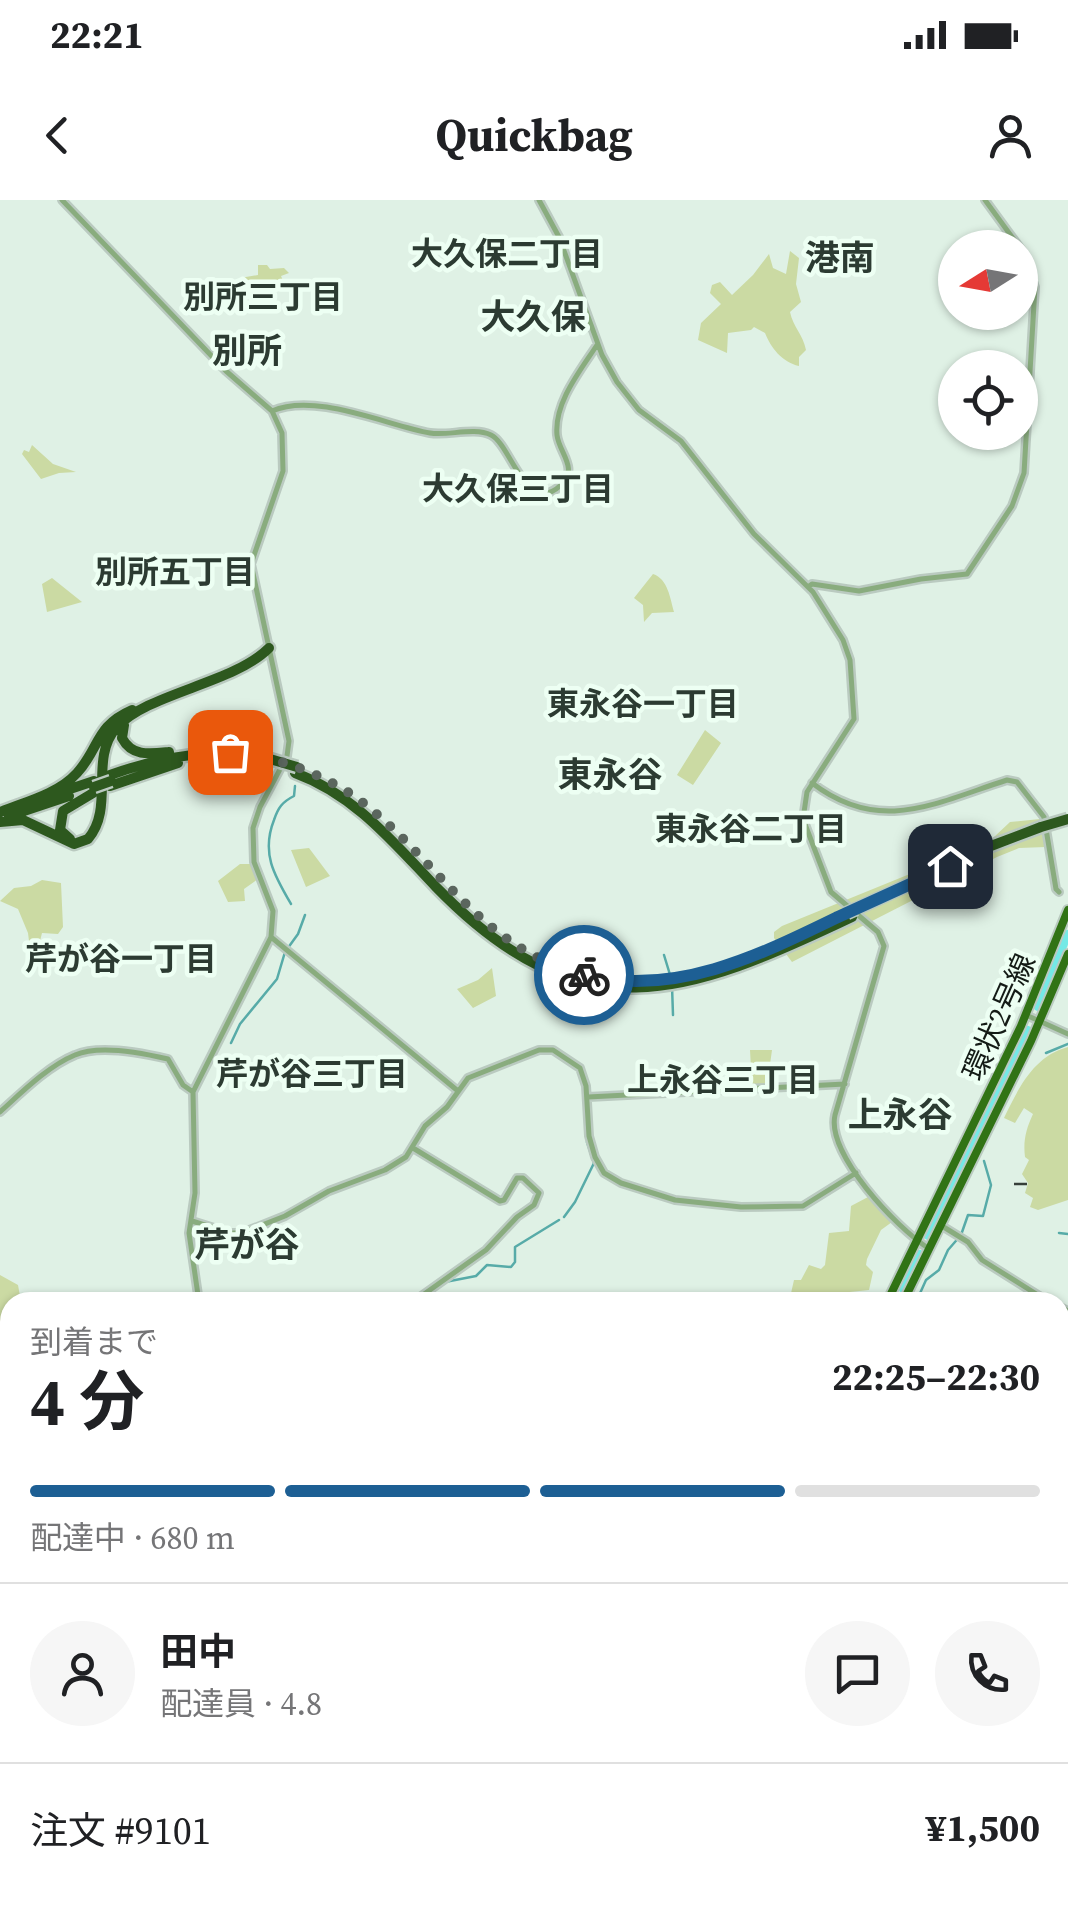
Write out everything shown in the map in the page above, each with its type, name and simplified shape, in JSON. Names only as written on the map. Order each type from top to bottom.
[{"type":"highway","points":[[0,816],[72,778],[107,724],[226,674],[270,648]]},
{"type":"highway","points":[[138,710],[122,726],[124,744],[130,749],[146,754],[218,752],[296,770],[368,816],[463,914],[515,954],[578,980],[636,984],[704,973],[783,947],[951,868]]},
{"type":"highway","points":[[94,787],[63,811],[59,825],[69,839],[76,841],[88,836],[96,825],[104,743],[116,722],[138,710]]},
{"type":"highway","points":[[0,816],[23,820],[74,844],[88,840],[101,818],[108,743],[117,727],[138,710]]},
{"type":"highway","points":[[0,816],[94,787],[162,759],[218,752]]},
{"type":"highway","points":[[110,781],[178,762],[269,762]]},
{"type":"highway","points":[[984,852],[1068,822]]},
{"type":"main road","name":"環状2号線","points":[[893,1292],[1040,985],[1068,913]]},
{"type":"main road","points":[[1040,985],[1068,924]]},
{"type":"main road","name":"環状2号線","points":[[908,1292],[1040,1021],[1068,954]]},
{"type":"street","points":[[62,200],[226,370],[272,411],[282,433],[283,471],[252,564],[289,741],[287,756],[256,818],[252,837],[254,862],[273,911],[271,938],[192,1092],[195,1194],[190,1220],[198,1292]]},
{"type":"street","points":[[539,200],[562,243],[609,370],[636,408],[681,441],[754,534],[808,587],[846,648],[856,707],[852,724],[804,797],[804,819],[829,888],[878,932],[884,946],[834,1115],[834,1130],[866,1192],[917,1241],[931,1249]]},
{"type":"street","points":[[808,587],[812,584],[859,591],[967,574],[1016,499],[1024,473],[1035,288],[1023,252],[985,200]]},
{"type":"street","points":[[272,411],[328,407],[432,434],[487,434],[498,440],[526,485],[550,490],[561,485],[568,473],[568,459],[558,439],[562,409],[579,371],[598,344]]},
{"type":"street","points":[[812,783],[838,800],[893,813],[1007,780],[1017,782],[1044,817],[1059,892]]},
{"type":"street","points":[[271,938],[458,1091]]},
{"type":"street","points":[[1026,1015],[1068,1034]]},
{"type":"street","points":[[190,1220],[230,1233],[252,1230],[385,1170],[406,1157],[425,1126],[448,1107],[468,1078],[525,1053],[548,1049],[580,1068],[588,1097],[591,1146],[604,1174],[621,1184],[675,1200],[802,1206],[856,1173]]},
{"type":"street","points":[[0,1112],[64,1061],[87,1052],[128,1053],[168,1060],[182,1085],[192,1092]]},
{"type":"street","points":[[588,1097],[845,1084]]},
{"type":"street","points":[[413,1148],[500,1200],[504,1200],[517,1178],[523,1178],[539,1193],[534,1205],[486,1250],[428,1292]]},
{"type":"street","points":[[942,1226],[960,1237],[982,1260],[1034,1292]]},
{"type":"green space","points":[[790,251],[799,258],[796,284],[801,302],[790,312],[806,350],[799,357],[799,366],[782,358],[765,333],[754,327],[728,333],[727,353],[698,340],[701,323],[721,304],[710,293],[712,285],[720,282],[732,295],[769,254],[773,268],[786,274]]},
{"type":"green space","points":[[258,265],[284,268],[289,273],[281,276],[284,283],[264,296],[261,306],[251,295],[245,298],[240,278],[258,275]]},
{"type":"green space","points":[[32,445],[53,464],[76,472],[41,479],[22,454],[24,450],[29,452]]},
{"type":"green space","points":[[653,574],[665,585],[674,612],[652,613],[644,622],[643,605],[634,598]]},
{"type":"green space","points":[[52,578],[82,602],[47,612],[42,584]]},
{"type":"green space","points":[[705,730],[721,743],[693,785],[677,775]]},
{"type":"green space","points":[[1040,819],[1046,847],[1019,848],[997,857],[792,962],[774,938],[774,932],[782,926],[927,867],[938,856],[954,854],[993,838],[1010,822]]},
{"type":"green space","points":[[309,848],[330,876],[306,887],[291,850]]},
{"type":"green space","points":[[240,864],[251,864],[258,879],[244,889],[245,901],[228,902],[218,881]]},
{"type":"green space","points":[[42,880],[61,883],[63,927],[58,934],[42,933],[38,949],[30,949],[18,909],[0,901],[14,888]]},
{"type":"green space","points":[[492,968],[496,996],[473,1008],[457,989],[478,980]]},
{"type":"green space","points":[[1068,1047],[1068,1200],[1038,1210],[1030,1207],[1033,1198],[1025,1193],[1028,1183],[1022,1174],[1029,1160],[1025,1157],[1025,1140],[1033,1114],[1024,1108],[1015,1123],[1004,1118],[1037,1065]]},
{"type":"green space","points":[[750,1050],[772,1050],[767,1086],[752,1087]]},
{"type":"green space","points":[[868,1197],[892,1222],[881,1230],[867,1259],[866,1265],[873,1272],[869,1290],[791,1292],[794,1280],[801,1280],[809,1265],[821,1269],[825,1265],[829,1233],[849,1231],[851,1206]]},
{"type":"green space","points":[[0,1275],[18,1285],[19,1292],[0,1292]]},
{"type":"waterway","points":[[291,904],[275,873],[269,843],[277,812],[294,796],[295,786]]},
{"type":"waterway","points":[[231,1043],[240,1024],[277,979],[285,952],[305,915]]},
{"type":"waterway","points":[[1038,1007],[1068,934]]},
{"type":"waterway","points":[[664,955],[671,978]]},
{"type":"waterway","points":[[672,986],[673,1015]]},
{"type":"waterway","points":[[928,1236],[1028,1030]]},
{"type":"waterway","points":[[1046,1053],[1068,1044]]},
{"type":"waterway","points":[[564,1217],[594,1163],[587,1142]]},
{"type":"waterway","points":[[921,1292],[961,1235],[968,1215],[983,1216],[991,1185],[984,1161]]},
{"type":"waterway","points":[[445,1282],[476,1276],[487,1265],[511,1267],[515,1247],[559,1220]]},
{"type":"waterway","points":[[1059,1233],[1068,1234]]},
{"type":"waterway","points":[[903,1289],[920,1254]]},
{"type":"tunnel","points":[[949,866],[983,849]]},
{"type":"railway","points":[[1014,1184],[1027,1184]]},
{"type":"way so far","points":[[230,752],[288,764],[334,783],[372,810],[468,909],[502,938],[544,962],[584,975]]},
{"type":"district","name":"大久保二丁目","points":[[507,254]]},
{"type":"district","name":"港南","points":[[840,258]]},
{"type":"district","name":"別所三丁目","points":[[263,297]]},
{"type":"district","name":"大久保","points":[[533,317]]},
{"type":"district","name":"別所","points":[[247,351]]},
{"type":"district","name":"大久保三丁目","points":[[518,489]]},
{"type":"district","name":"別所五丁目","points":[[175,572]]},
{"type":"district","name":"東永谷一丁目","points":[[643,704]]},
{"type":"district","name":"東永谷","points":[[610,775]]},
{"type":"district","name":"東永谷二丁目","points":[[751,829]]},
{"type":"district","name":"芹が谷一丁目","points":[[121,959]]},
{"type":"district","name":"芹が谷三丁目","points":[[312,1074]]},
{"type":"district","name":"上永谷三丁目","points":[[723,1080]]},
{"type":"district","name":"上永谷","points":[[900,1115]]},
{"type":"district","name":"芹が谷","points":[[247,1245]]},
{"type":"route","points":[[584,975],[626,982],[660,981],[726,967],[950,866]]}]
